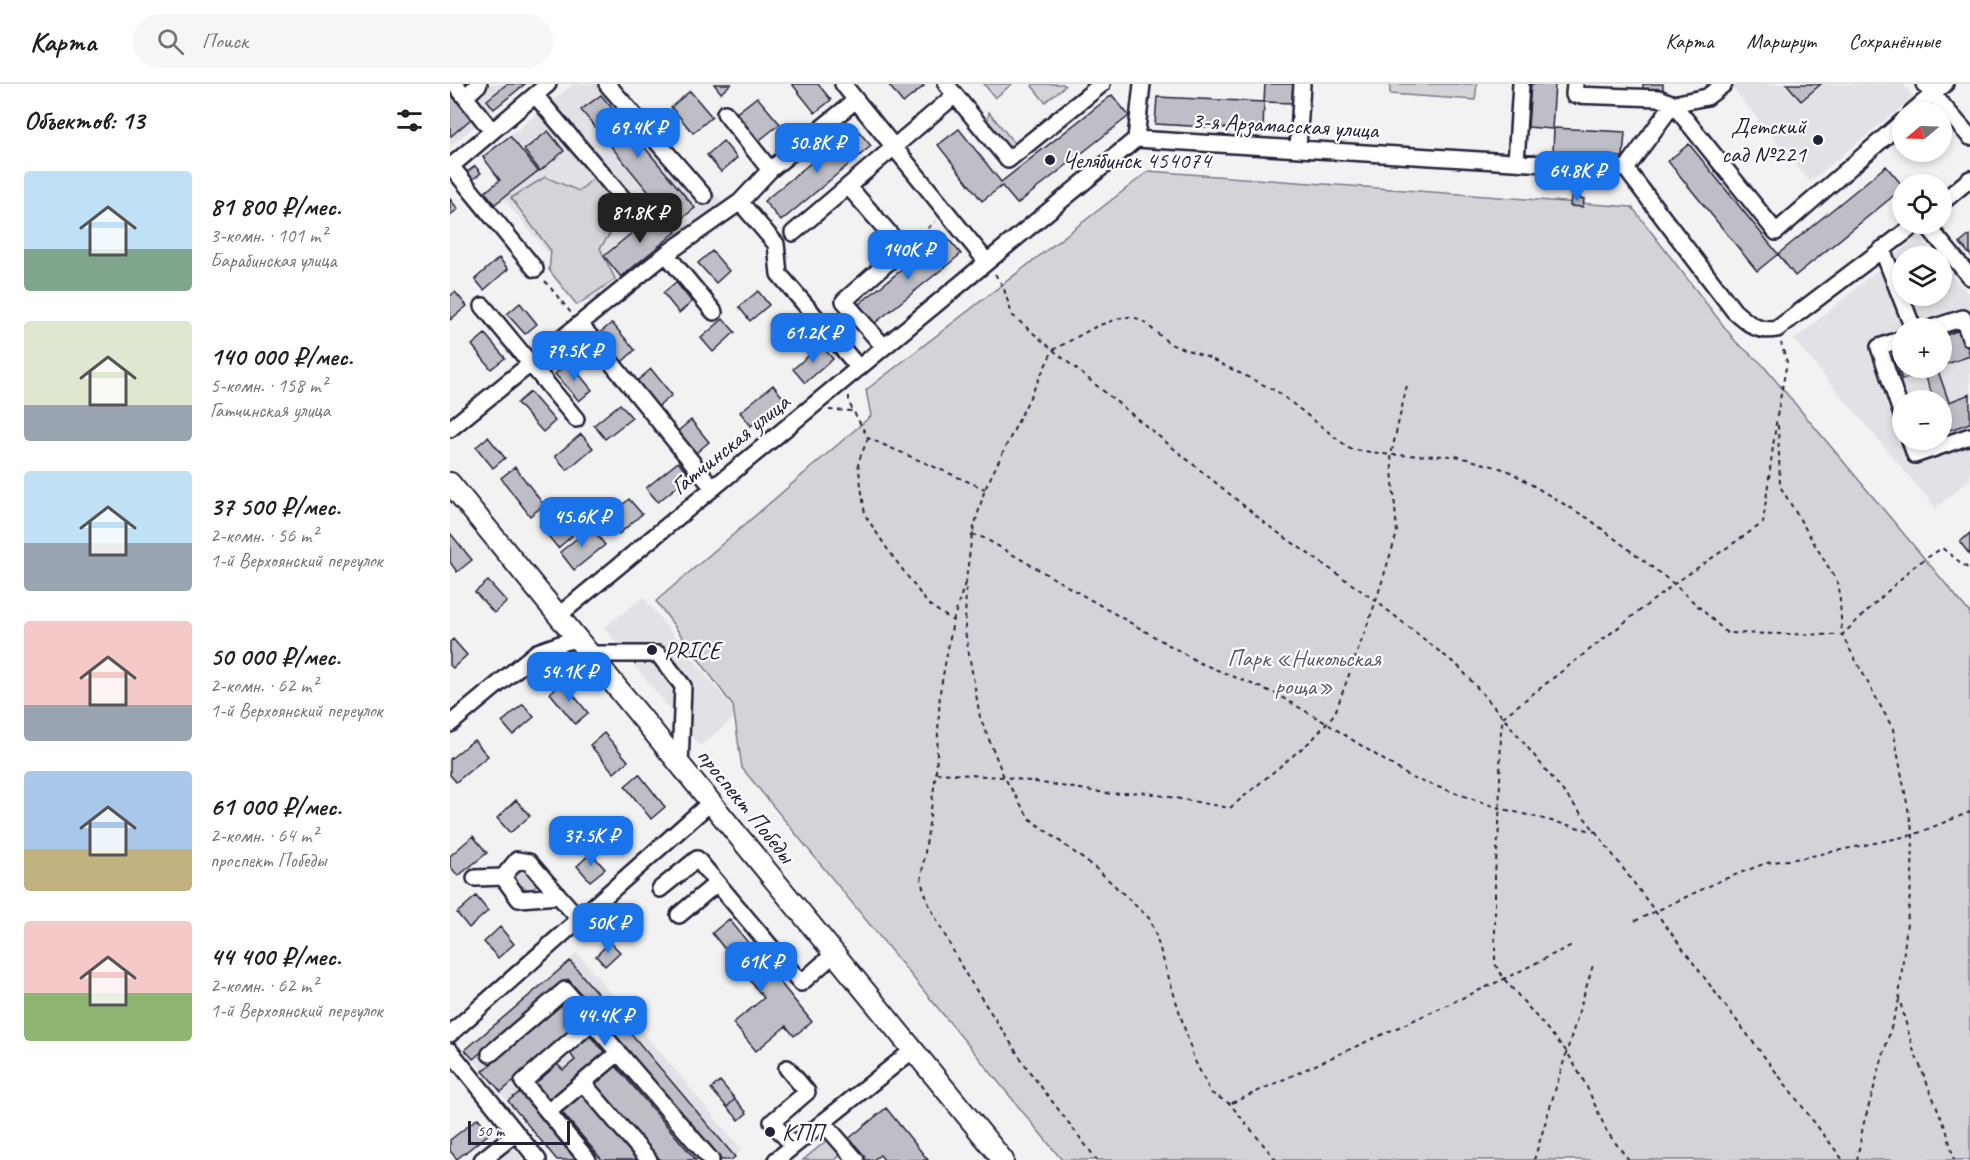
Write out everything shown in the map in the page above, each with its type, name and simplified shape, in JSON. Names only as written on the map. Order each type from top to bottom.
[{"type":"main road","name":"проспект Победы","points":[[450,483],[1002,1160]]},
{"type":"street","points":[[455,84],[492,131]]},
{"type":"street","points":[[465,97],[479,84]]},
{"type":"street","points":[[535,269],[450,166],[548,84]]},
{"type":"street","points":[[607,84],[704,196]]},
{"type":"street","points":[[843,84],[987,262],[1136,139],[1142,84]]},
{"type":"street","points":[[794,233],[894,147],[950,89],[1008,160],[1102,84]]},
{"type":"street","points":[[1298,148],[1302,84]]},
{"type":"street","points":[[1516,162],[1521,84]]},
{"type":"street","points":[[1575,84],[1574,95],[1659,98],[1673,104],[1776,232],[1892,131]]},
{"type":"street","points":[[1724,84],[1707,97],[1673,104],[1626,169],[1734,311],[1752,327],[1765,331],[1777,329],[1902,234]]},
{"type":"street","points":[[1919,102],[1928,89],[1945,84]]},
{"type":"street","points":[[1928,89],[1970,137]]},
{"type":"street","points":[[535,95],[636,214]]},
{"type":"street","points":[[450,429],[666,254],[740,202],[770,170],[856,100]]},
{"type":"street","points":[[725,113],[770,170]]},
{"type":"street","name":"3-я Арзамасская улица","points":[[1136,139],[1626,169]]},
{"type":"street","points":[[1952,194],[1970,179]]},
{"type":"street","points":[[848,186],[903,249],[844,300],[884,347]]},
{"type":"street","points":[[740,202],[776,244],[778,274],[853,372]]},
{"type":"street","points":[[1934,234],[1970,277]]},
{"type":"street","points":[[1882,249],[1909,318]]},
{"type":"street","points":[[666,254],[714,312]]},
{"type":"street","name":"Гатчинская улица","points":[[558,616],[987,262]]},
{"type":"street","points":[[483,306],[576,419]]},
{"type":"street","points":[[1952,322],[1963,318],[1970,338]]},
{"type":"street","points":[[580,324],[713,488]]},
{"type":"street","points":[[1892,342],[1879,346],[1894,390]]},
{"type":"street","points":[[1952,442],[1970,436]]},
{"type":"street","points":[[1913,450],[1915,455],[1929,450]]},
{"type":"street","points":[[450,724],[537,652],[577,638]]},
{"type":"street","points":[[591,654],[658,654],[684,686],[680,765]]},
{"type":"street","points":[[450,1034],[711,802]]},
{"type":"street","points":[[660,889],[697,859],[801,984],[834,954]]},
{"type":"street","points":[[475,878],[502,877],[517,860],[529,862],[579,919]]},
{"type":"street","points":[[502,877],[519,899],[559,896]]},
{"type":"street","points":[[680,915],[717,883]]},
{"type":"street","points":[[490,1054],[565,990],[711,1160]]},
{"type":"street","points":[[588,1160],[523,1082],[592,1022]]},
{"type":"street","points":[[776,1160],[913,1050]]},
{"type":"street","points":[[450,1051],[538,1160]]},
{"type":"street","points":[[548,1112],[618,1053]]},
{"type":"street","points":[[787,1068],[807,1092],[772,1122],[793,1146]]},
{"type":"street","points":[[583,1083],[649,1160]]},
{"type":"street","points":[[823,1122],[856,1160]]},
{"type":"street","points":[[482,1160],[516,1133]]},
{"type":"path","points":[[903,249],[946,212]]},
{"type":"path","points":[[987,262],[1003,285],[1012,315],[1270,527],[1376,601],[1460,667],[1596,832],[1843,1160]]},
{"type":"path","points":[[535,269],[580,324]]},
{"type":"path","points":[[1276,1160],[1230,1104],[1211,1093],[1194,1059],[1151,920],[1099,871],[1029,818],[1004,777],[980,717],[965,631],[966,580],[972,534],[985,489],[1053,350],[1097,326],[1123,317],[1134,317],[1144,322],[1170,344],[1207,357],[1278,392],[1350,448],[1391,455],[1456,456],[1507,470],[1589,519],[1674,584],[1726,633],[1842,635],[1914,567],[1942,548],[1970,570]]},
{"type":"path","points":[[1629,1160],[1607,1132],[1586,1085],[1567,1052],[1504,979],[1495,964],[1495,873],[1503,717],[1674,584],[1763,523],[1777,416],[1787,362],[1777,329]]},
{"type":"path","points":[[853,372],[849,404],[868,438],[985,489]]},
{"type":"path","points":[[936,773],[1004,777],[1112,794],[1142,792],[1230,808],[1312,739],[1335,712],[1376,601],[1397,533],[1391,455],[1407,385]]},
{"type":"path","points":[[1777,416],[1780,486],[1839,585],[1842,635],[1893,729],[1913,835],[1912,876],[1899,998],[1863,1126],[1857,1160]]},
{"type":"path","points":[[868,438],[858,463],[866,514],[888,550],[928,604],[953,621]]},
{"type":"path","points":[[972,534],[994,544],[1200,663],[1274,693],[1412,778],[1498,808],[1596,832]]},
{"type":"path","points":[[966,580],[953,621],[940,692],[936,773],[921,881],[929,905],[965,973],[1029,1071],[1097,1160]]},
{"type":"path","points":[[1635,921],[1655,910],[1766,863],[1802,858],[1913,835],[1970,812]]},
{"type":"path","points":[[1230,1104],[1504,979],[1572,945]]},
{"type":"path","points":[[1534,1160],[1593,965]]},
{"type":"path","points":[[1899,998],[1910,1040],[1947,1132],[1954,1160]]},
{"type":"shaded area","points":[[450,84],[525,84],[450,147]]},
{"type":"shaded area","points":[[573,84],[619,84],[722,202],[590,305],[503,198],[537,171],[510,136]]},
{"type":"shaded area","name":"Детский сад №221","points":[[1729,84],[1903,84],[1913,97],[1907,102],[1892,102],[1892,114],[1810,182]]},
{"type":"shaded area","points":[[1919,235],[1928,246],[1906,246]]},
{"type":"shaded area","points":[[1892,258],[1892,306],[1952,306],[1952,275],[1970,296],[1970,479],[1936,508],[1794,340]]},
{"type":"shaded area","points":[[643,597],[738,715],[700,746],[604,628]]},
{"type":"shaded area","points":[[577,953],[742,1150],[731,1160],[557,1160],[465,1050]]},
{"type":"shaded area","points":[[512,1146],[524,1160],[497,1160]]},
{"type":"green space","points":[[984,84],[1012,84],[995,98]]},
{"type":"green space","points":[[1034,84],[1063,84],[1065,86],[1045,102],[1032,86]]},
{"type":"green space","points":[[1390,84],[1477,84],[1475,100],[1390,94]]},
{"type":"green space","points":[[989,112],[1015,144],[1009,150],[987,123]]},
{"type":"green space","name":"Парк «Никольская роща»","points":[[1149,171],[1632,207],[1736,342],[1761,363],[1970,613],[1970,1160],[1062,1160],[742,768],[733,706],[656,601],[871,416],[866,390]]},
{"type":"green space","points":[[596,176],[624,214],[600,248],[615,279],[577,305],[549,270],[551,251],[511,198],[545,177],[579,191]]},
{"type":"green space","points":[[517,868],[524,868],[538,883],[534,888],[529,890],[512,879]]},
{"type":"green space","points":[[831,1137],[841,1155],[835,1160],[803,1160]]},
{"type":"building","points":[[507,84],[525,84],[494,109],[487,100]]},
{"type":"building","points":[[714,84],[731,84],[721,93]]},
{"type":"building","points":[[792,84],[818,84],[831,100],[815,113]]},
{"type":"building","points":[[888,84],[922,84],[924,86],[903,103]]},
{"type":"building","points":[[1265,84],[1293,84],[1292,103],[1264,102]]},
{"type":"building","points":[[1531,84],[1555,84],[1552,129],[1528,127]]},
{"type":"building","points":[[1643,84],[1663,84],[1663,94],[1643,93]]},
{"type":"building","points":[[1787,84],[1821,84],[1801,101]]},
{"type":"building","points":[[690,91],[712,117],[693,133],[671,107]]},
{"type":"building","points":[[450,93],[471,119],[451,136],[450,134]]},
{"type":"building","points":[[601,95],[695,208],[675,224],[581,110]]},
{"type":"building","points":[[1112,95],[1129,116],[1017,204],[1002,186],[982,201],[938,145],[959,129],[1001,182]]},
{"type":"building","points":[[757,97],[780,124],[756,143],[734,115]]},
{"type":"building","points":[[1157,97],[1264,102],[1263,130],[1155,124]]},
{"type":"building","points":[[855,127],[871,146],[781,221],[764,201]]},
{"type":"building","points":[[1554,128],[1625,132],[1623,157],[1553,153]]},
{"type":"building","points":[[548,131],[564,151],[540,171],[524,150]]},
{"type":"building","points":[[510,136],[538,171],[495,204],[485,192],[500,180],[483,157]]},
{"type":"building","points":[[723,141],[737,158],[721,172],[707,155]]},
{"type":"building","points":[[1689,144],[1778,254],[1757,271],[1668,161]]},
{"type":"building","points":[[475,166],[481,173],[473,179],[467,172]]},
{"type":"building","points":[[1886,166],[1893,174],[1892,197],[1795,276],[1778,254]]},
{"type":"building","points":[[1571,197],[1584,199],[1583,207],[1570,206]]},
{"type":"building","points":[[450,199],[458,209],[450,215]]},
{"type":"building","points":[[658,211],[676,232],[621,277],[604,256]]},
{"type":"building","points":[[945,235],[961,254],[870,327],[854,308]]},
{"type":"building","points":[[1970,235],[1970,255],[1960,243]]},
{"type":"building","points":[[712,251],[729,271],[716,283],[698,263]]},
{"type":"building","points":[[499,258],[508,269],[484,290],[475,279]]},
{"type":"building","points":[[676,282],[692,302],[679,313],[663,293]]},
{"type":"building","points":[[758,291],[769,305],[750,321],[739,307]]},
{"type":"building","points":[[455,292],[467,306],[450,320],[450,296]]},
{"type":"building","points":[[520,303],[537,324],[525,334],[507,314]]},
{"type":"building","points":[[723,319],[735,332],[713,352],[701,338]]},
{"type":"building","points":[[612,323],[635,350],[622,362],[598,334]]},
{"type":"building","points":[[791,326],[801,337],[789,348],[779,336]]},
{"type":"building","points":[[1962,329],[1970,356],[1952,362],[1952,333]]},
{"type":"building","points":[[485,334],[505,358],[491,369],[472,345]]},
{"type":"building","points":[[821,345],[833,359],[805,383],[793,369]]},
{"type":"building","points":[[569,362],[592,390],[579,401],[555,374]]},
{"type":"building","points":[[651,369],[672,395],[658,407],[637,381]]},
{"type":"building","points":[[1926,378],[1941,378],[1945,390],[1930,390]]},
{"type":"building","points":[[773,385],[784,399],[751,426],[740,412]]},
{"type":"building","points":[[530,392],[555,421],[543,432],[517,403]]},
{"type":"building","points":[[1970,394],[1970,423],[1952,429],[1952,401]]},
{"type":"building","points":[[620,404],[632,418],[605,439],[594,425]]},
{"type":"building","points":[[691,420],[709,442],[696,453],[678,431]]},
{"type":"building","points":[[581,434],[593,448],[567,470],[555,456]]},
{"type":"building","points":[[488,437],[505,458],[493,468],[476,447]]},
{"type":"building","points":[[678,462],[690,476],[658,502],[646,488]]},
{"type":"building","points":[[515,467],[544,505],[530,516],[501,478]]},
{"type":"building","points":[[629,499],[642,514],[619,534],[598,509],[609,500],[617,510]]},
{"type":"building","points":[[554,514],[572,536],[558,548],[540,526]]},
{"type":"building","points":[[591,527],[605,545],[574,570],[560,552]]},
{"type":"building","points":[[450,533],[472,560],[457,572],[450,562]]},
{"type":"building","points":[[1970,533],[1970,555],[1960,542]]},
{"type":"building","points":[[488,581],[507,602],[494,613],[475,592]]},
{"type":"building","points":[[453,639],[467,655],[453,668],[450,665],[450,642]]},
{"type":"building","points":[[563,682],[588,713],[575,724],[550,693]]},
{"type":"building","points":[[523,704],[534,717],[513,735],[502,722]]},
{"type":"building","points":[[604,733],[628,761],[614,773],[590,745]]},
{"type":"building","points":[[474,740],[488,756],[456,782],[450,775],[450,759]]},
{"type":"building","points":[[639,774],[665,807],[651,819],[625,786]]},
{"type":"building","points":[[516,800],[530,816],[510,833],[497,818]]},
{"type":"building","points":[[568,823],[582,839],[566,852],[553,836]]},
{"type":"building","points":[[473,836],[487,853],[458,876],[450,866],[450,856]]},
{"type":"building","points":[[591,853],[605,869],[590,881],[577,866]]},
{"type":"building","points":[[476,896],[488,911],[469,928],[457,913]]},
{"type":"building","points":[[729,919],[812,1022],[794,1036],[786,1026],[756,1051],[733,1023],[764,998],[712,933]]},
{"type":"building","points":[[500,927],[514,944],[498,958],[484,942]]},
{"type":"building","points":[[610,942],[620,952],[605,966],[596,956]]},
{"type":"building","points":[[570,961],[735,1157],[731,1160],[721,1160],[568,979],[473,1059],[465,1050]]},
{"type":"building","points":[[564,1000],[583,1022],[501,1092],[483,1071]]},
{"type":"building","points":[[590,1036],[605,1053],[549,1101],[534,1084],[557,1064],[563,1070],[575,1060],[570,1053]]},
{"type":"building","points":[[615,1065],[696,1160],[660,1160],[594,1083]]},
{"type":"building","points":[[720,1081],[735,1099],[727,1107],[711,1089]]},
{"type":"building","points":[[523,1090],[579,1160],[557,1160],[508,1101]]},
{"type":"building","points":[[582,1094],[637,1160],[602,1160],[561,1111]]},
{"type":"building","points":[[735,1099],[747,1113],[739,1120],[727,1107]]},
{"type":"building","points":[[886,1108],[928,1160],[884,1160],[880,1155],[873,1160],[862,1160],[847,1140]]},
{"type":"building","points":[[478,1118],[490,1133],[457,1159],[450,1151],[450,1140]]},
{"type":"place","name":"Детский сад №221","points":[[1818,140]]},
{"type":"place","name":"Челябинск 454074","points":[[1050,160]]},
{"type":"place","name":"PRICE","points":[[652,650]]},
{"type":"place","name":"КПП","points":[[770,1132]]}]
